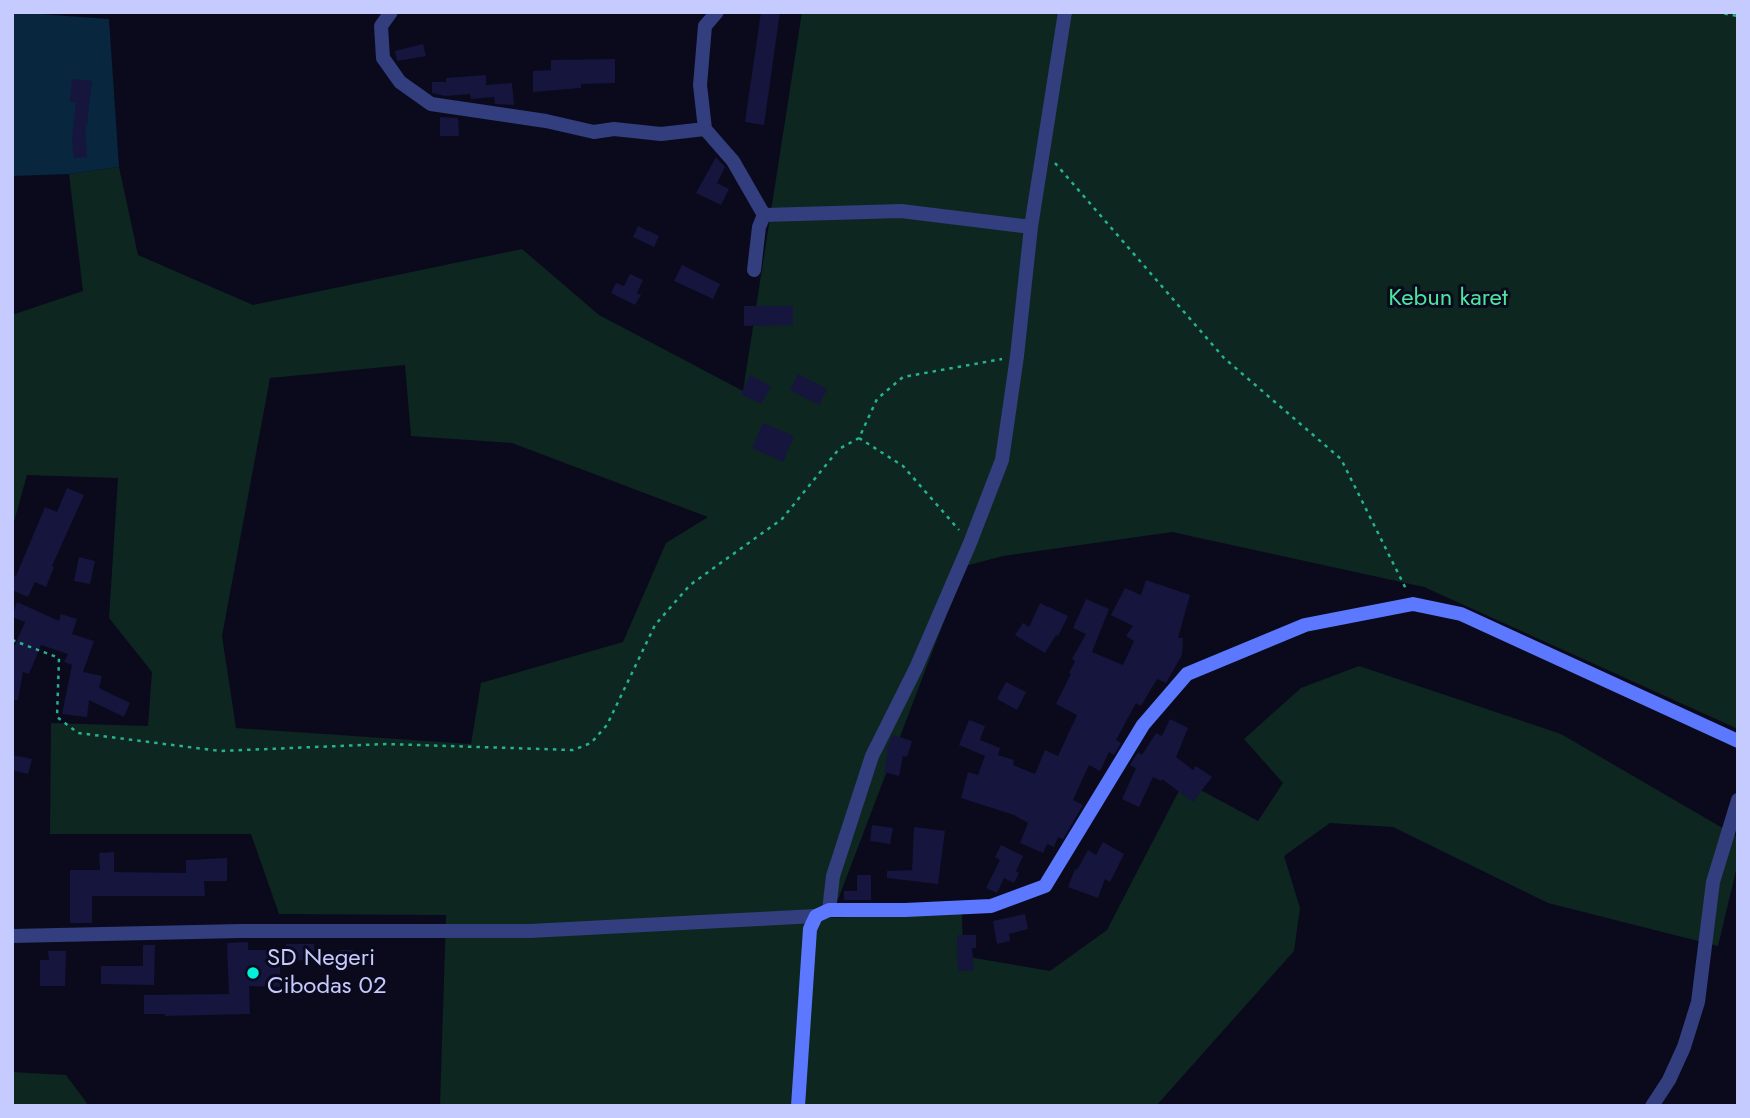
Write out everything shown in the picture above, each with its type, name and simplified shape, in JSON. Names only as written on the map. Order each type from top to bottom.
[{"type":"main road","points":[[798,1106],[810,929],[823,913],[991,906],[1045,886],[1143,725],[1187,674],[1306,625],[1413,604],[1461,614],[1738,741]]},
{"type":"street","points":[[391,12],[381,26],[383,58],[400,82],[431,104],[546,121],[594,132],[614,129],[661,134],[705,130]]},
{"type":"street","points":[[717,12],[705,26],[700,85],[705,130],[733,161],[764,215]]},
{"type":"street","points":[[12,936],[242,931],[530,931],[823,913],[873,756],[916,668],[970,543],[1002,460],[1031,227],[1065,12]]},
{"type":"street","points":[[764,215],[901,211],[1031,227]]},
{"type":"street","points":[[754,270],[759,227],[764,215]]},
{"type":"street","points":[[1652,1106],[1669,1080],[1684,1046],[1698,1002],[1713,882],[1738,800]]},
{"type":"path","points":[[1716,12],[1738,16]]},
{"type":"path","points":[[1043,149],[1224,358],[1341,459],[1413,604]]},
{"type":"path","points":[[12,640],[59,658],[57,717],[78,733],[220,751],[386,744],[573,750],[591,743],[607,725],[655,625],[690,585],[782,519],[839,449],[859,438],[877,399],[903,377],[1017,356]]},
{"type":"path","points":[[859,438],[903,466],[970,543]]},
{"type":"green space","name":"Kebun karet","points":[[802,12],[1738,12],[1738,729],[1424,587],[1172,532],[1003,556],[965,566],[831,918],[962,911],[963,956],[1050,971],[1107,930],[1184,781],[1258,821],[1283,783],[1244,739],[1301,688],[1359,666],[1561,734],[1738,837],[1738,862],[1718,946],[1548,903],[1393,827],[1330,823],[1284,856],[1300,908],[1294,951],[1156,1106],[440,1106],[446,915],[279,914],[251,834],[50,834],[51,723],[148,726],[152,672],[109,618],[118,478],[27,475],[12,529],[12,315],[83,291],[69,174],[119,167],[138,255],[253,305],[522,249],[599,315],[743,391]],"holes":[[[405,365],[411,436],[512,443],[708,517],[666,543],[623,642],[481,683],[471,744],[236,728],[222,636],[270,378]]]},
{"type":"green space","points":[[12,1072],[66,1075],[89,1106],[12,1106]]},
{"type":"water","points":[[12,12],[109,19],[119,167],[69,174],[12,176]]},
{"type":"building","points":[[761,12],[780,12],[764,125],[745,122]]},
{"type":"building","points":[[423,44],[426,56],[397,61],[395,51]]},
{"type":"building","points":[[615,59],[615,83],[581,84],[581,88],[533,92],[533,71],[551,70],[551,60]]},
{"type":"building","points":[[486,75],[486,85],[512,83],[514,105],[495,104],[494,97],[471,99],[470,94],[445,96],[432,93],[432,82],[446,82],[446,78]]},
{"type":"building","points":[[72,79],[92,81],[85,125],[87,157],[74,158],[72,140],[76,102],[70,102]]},
{"type":"building","points":[[440,117],[458,118],[459,136],[440,136]]},
{"type":"building","points":[[716,157],[725,167],[717,183],[729,189],[721,205],[696,193]]},
{"type":"building","points":[[638,226],[659,236],[654,247],[633,237]]},
{"type":"building","points":[[682,265],[720,284],[713,299],[674,281]]},
{"type":"building","points":[[630,274],[643,280],[637,293],[641,295],[635,305],[611,293],[616,283],[624,286]]},
{"type":"building","points":[[744,306],[793,306],[793,325],[744,326]]},
{"type":"building","points":[[798,374],[827,389],[819,405],[790,390]]},
{"type":"building","points":[[750,375],[771,386],[761,404],[741,394]]},
{"type":"building","points":[[763,423],[794,436],[783,462],[752,448]]},
{"type":"building","points":[[67,488],[84,495],[52,566],[54,567],[46,587],[35,582],[28,597],[12,590],[12,574],[16,576],[45,507],[57,512]]},
{"type":"building","points":[[79,557],[95,561],[90,584],[74,581]]},
{"type":"building","points":[[1146,580],[1190,595],[1178,638],[1183,638],[1182,655],[1166,683],[1157,679],[1141,706],[1136,703],[1116,740],[1121,743],[1114,755],[1109,752],[1100,771],[1089,765],[1073,800],[1083,805],[1063,839],[1058,837],[1054,847],[1047,844],[1043,853],[1020,843],[1028,823],[1014,815],[961,798],[968,772],[978,775],[985,756],[959,745],[969,720],[985,726],[980,740],[1000,748],[998,755],[1014,760],[1013,765],[1035,774],[1045,750],[1058,756],[1077,715],[1056,704],[1071,674],[1069,673],[1075,661],[1072,659],[1086,634],[1073,628],[1086,599],[1109,609],[1092,652],[1123,665],[1134,641],[1126,636],[1133,626],[1111,615],[1125,588],[1141,595]]},
{"type":"building","points":[[17,602],[59,621],[61,614],[77,619],[72,634],[94,641],[83,672],[102,676],[99,688],[130,703],[124,717],[89,700],[87,717],[62,714],[72,665],[64,662],[68,654],[41,645],[29,674],[23,672],[18,700],[12,700],[12,643],[15,645],[25,622],[12,617]]},
{"type":"building","points":[[1040,603],[1068,616],[1045,653],[1015,635],[1023,623],[1029,627]]},
{"type":"building","points":[[1006,682],[1026,692],[1017,710],[997,699]]},
{"type":"building","points":[[1170,719],[1188,728],[1176,757],[1193,770],[1196,766],[1212,777],[1193,802],[1162,779],[1161,781],[1153,777],[1139,807],[1122,799],[1136,768],[1130,765],[1138,752],[1142,755],[1156,733],[1162,736]]},
{"type":"building","points":[[893,735],[912,741],[907,757],[903,756],[899,776],[884,772],[886,750]]},
{"type":"building","points":[[12,755],[32,759],[28,774],[12,770]]},
{"type":"building","points":[[872,825],[893,828],[890,844],[870,841]]},
{"type":"building","points":[[914,827],[945,831],[938,884],[887,878],[887,871],[912,870]]},
{"type":"building","points":[[1103,842],[1124,854],[1110,882],[1105,879],[1098,898],[1068,887],[1075,869],[1077,870],[1088,850],[1096,855]]},
{"type":"building","points":[[1001,845],[1023,856],[1014,883],[1004,878],[997,893],[986,888],[1000,860],[995,857]]},
{"type":"building","points":[[114,852],[114,872],[186,873],[186,860],[227,858],[227,881],[204,881],[205,896],[92,896],[92,923],[70,923],[70,870],[100,870],[99,853]]},
{"type":"building","points":[[857,875],[871,875],[871,900],[844,900],[844,891],[857,891]]},
{"type":"building","points":[[1025,914],[1028,929],[1009,934],[1010,941],[997,944],[993,921]]},
{"type":"building","points":[[957,935],[976,935],[976,948],[972,948],[974,970],[958,971]]},
{"type":"building","points":[[248,942],[248,950],[286,950],[286,944],[314,944],[315,960],[280,961],[280,987],[249,986],[250,1014],[144,1014],[144,995],[229,994],[227,943]]},
{"type":"building","points":[[143,945],[155,945],[154,985],[101,984],[101,966],[143,966]]},
{"type":"building","points":[[339,950],[353,950],[353,966],[324,966],[324,953],[340,953]]},
{"type":"building","points":[[48,951],[66,951],[65,986],[40,986],[40,960],[49,960]]},
{"type":"place","name":"SD Negeri Cibodas 02","points":[[253,973]]}]
